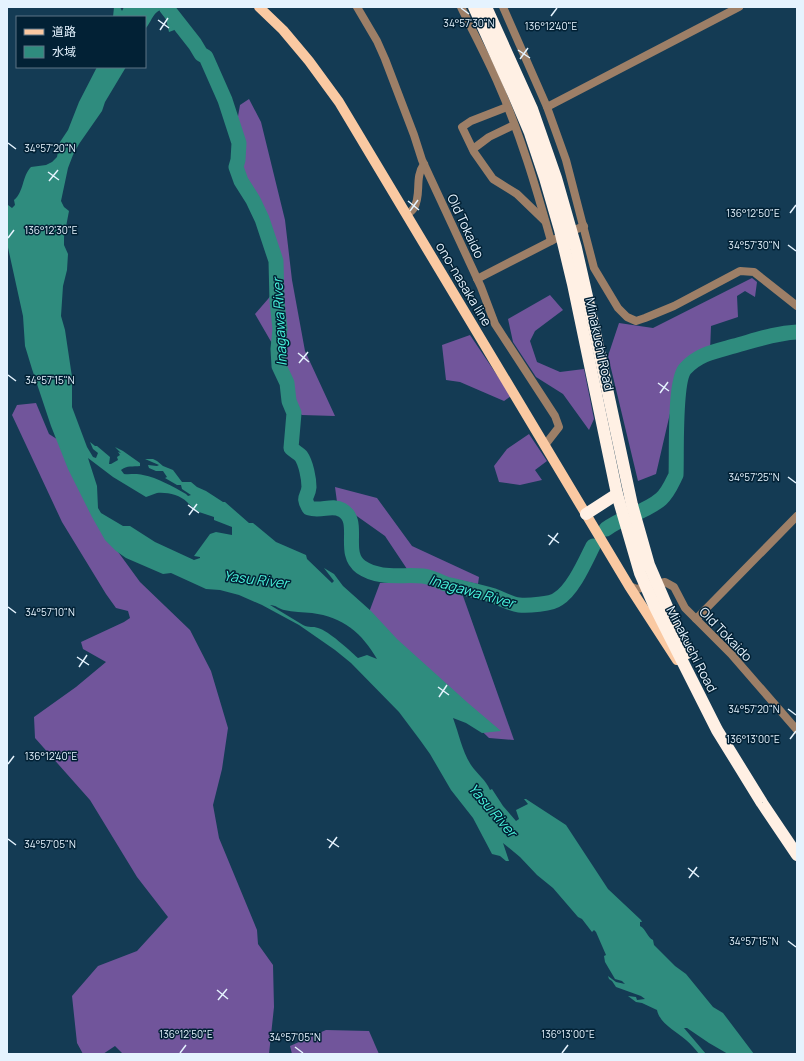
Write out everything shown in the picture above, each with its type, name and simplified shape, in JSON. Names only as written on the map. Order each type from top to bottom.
[{"type":"highway","name":"Minakuchi Road","points":[[474,7],[513,93],[546,178],[573,284],[617,494],[627,508]]},
{"type":"highway","name":"Minakuchi Road","points":[[486,7],[532,109],[558,184],[576,248],[591,314],[640,573],[658,586],[700,686],[732,752]]},
{"type":"highway","points":[[586,514],[617,494]]},
{"type":"highway","name":"Minakuchi Road","points":[[658,586],[656,606],[694,684],[718,730],[732,752]]},
{"type":"highway","points":[[732,752],[762,803],[797,855]]},
{"type":"main road","name":"ono-nasaka line","points":[[259,7],[283,30],[309,61],[339,102],[586,514],[667,645],[694,684]]},
{"type":"main road","points":[[630,586],[656,606],[676,626]]},
{"type":"street","name":"Old Tokaido","points":[[357,7],[385,58],[424,164],[477,279],[495,324],[539,390],[557,421],[559,427],[545,445]]},
{"type":"street","points":[[461,7],[497,81],[530,168],[545,221],[553,240],[477,279]]},
{"type":"street","points":[[503,7],[547,107],[566,160],[581,227],[594,268],[618,308],[627,317],[636,320],[645,318],[674,306],[740,271],[754,272],[797,306]]},
{"type":"street","points":[[547,107],[739,7]]},
{"type":"street","points":[[507,107],[471,121],[462,127],[472,149],[493,179],[517,194],[545,221]]},
{"type":"street","points":[[472,149],[489,137],[514,125]]},
{"type":"street","points":[[407,215],[414,208],[417,198],[419,171],[424,164]]},
{"type":"street","points":[[696,619],[797,516]]},
{"type":"street","points":[[630,586],[637,588],[658,586]]},
{"type":"street","name":"Old Tokaido","points":[[658,586],[674,587],[685,608],[730,654],[797,730]]},
{"type":"shaded area","points":[[249,99],[261,122],[285,220],[292,280],[305,351],[335,416],[302,415],[284,402],[284,364],[255,314],[280,283],[272,241],[241,169],[237,122],[240,105]]},
{"type":"shaded area","points":[[752,278],[757,282],[755,297],[745,291],[737,296],[738,317],[711,326],[710,351],[680,370],[656,474],[638,481],[608,356],[619,323],[653,328]]},
{"type":"shaded area","points":[[550,295],[563,310],[535,331],[530,341],[537,362],[560,372],[584,369],[594,419],[589,430],[563,394],[536,377],[513,342],[508,319]]},
{"type":"shaded area","points":[[470,335],[511,396],[504,401],[460,382],[446,380],[442,345]]},
{"type":"shaded area","points":[[36,403],[49,434],[66,445],[105,534],[140,582],[190,630],[211,671],[228,728],[222,769],[213,805],[219,838],[257,930],[258,944],[273,965],[274,1007],[269,1054],[123,1054],[115,1046],[103,1054],[83,1054],[77,1043],[72,996],[98,966],[137,951],[168,917],[137,877],[90,800],[35,738],[34,717],[76,687],[106,662],[83,649],[81,642],[130,618],[128,611],[116,608],[106,594],[62,522],[12,415],[17,405]]},
{"type":"shaded area","points":[[529,434],[547,461],[535,470],[542,480],[520,485],[499,482],[494,466],[507,449]]},
{"type":"shaded area","points":[[335,487],[377,498],[412,546],[479,577],[478,584],[407,569],[385,536],[337,502]]},
{"type":"shaded area","points":[[380,583],[425,583],[463,596],[514,740],[489,738],[420,672],[368,615]]},
{"type":"shaded area","points":[[326,1030],[369,1031],[379,1054],[292,1054],[290,1046]]},
{"type":"water","points":[[114,7],[120,7],[122,11],[124,7],[172,7],[190,37],[177,29],[169,32],[166,19],[160,10],[155,14],[146,28],[146,16],[113,16]]},
{"type":"water","name":"Yasu River","points":[[96,68],[125,68],[105,102],[102,111],[73,155],[68,168],[61,201],[64,207],[69,211],[64,237],[64,245],[68,254],[67,270],[63,286],[61,316],[65,330],[72,377],[72,407],[87,447],[93,457],[96,458],[98,453],[93,449],[90,442],[110,457],[109,464],[118,460],[117,457],[120,455],[118,452],[121,453],[115,447],[140,463],[140,466],[123,468],[121,470],[124,474],[149,476],[170,485],[188,496],[191,495],[182,489],[181,485],[177,485],[165,478],[167,477],[163,471],[156,471],[149,468],[148,465],[159,465],[145,459],[153,459],[163,466],[173,470],[182,482],[191,482],[197,487],[225,502],[249,523],[253,523],[276,542],[306,555],[307,559],[332,583],[334,581],[324,568],[334,574],[343,586],[371,611],[397,639],[501,731],[482,733],[466,723],[453,718],[463,748],[471,765],[490,790],[492,789],[503,806],[516,821],[519,819],[516,810],[528,804],[524,799],[526,799],[566,825],[608,889],[641,920],[642,922],[640,922],[640,926],[653,940],[654,945],[675,966],[686,974],[713,1007],[723,1013],[754,1054],[728,1054],[687,1028],[684,1028],[706,1054],[699,1054],[688,1042],[661,1019],[657,1010],[642,1003],[636,1002],[628,996],[636,997],[637,1000],[645,999],[641,996],[616,987],[608,976],[616,982],[625,984],[622,981],[615,979],[605,962],[604,956],[606,955],[596,932],[594,930],[592,932],[553,888],[503,843],[509,861],[492,854],[473,818],[451,790],[430,754],[399,712],[351,663],[335,650],[299,625],[262,605],[239,595],[220,590],[206,589],[171,573],[163,574],[126,558],[105,540],[68,469],[51,426],[32,369],[25,346],[23,316],[7,243],[7,206],[8,205],[12,208],[15,205],[14,200],[20,193],[26,175],[31,167],[46,165],[57,157],[60,142],[68,130],[79,102]],"holes":[[[88,458],[113,477],[146,497],[157,493],[173,494],[184,500],[199,512],[214,517],[214,520],[232,527],[232,535],[216,532],[210,534],[194,556],[200,558],[194,560],[155,542],[130,526],[123,526],[101,513],[98,508],[97,486]],[[270,605],[287,611],[323,615],[342,622],[365,641],[377,659],[367,655],[358,658],[328,633],[318,628],[303,625]]]},
{"type":"waterway","name":"Inagawa River","points":[[166,7],[201,54],[206,57],[225,100],[239,143],[236,167],[241,181],[253,200],[262,219],[276,261],[277,301],[280,329],[278,349],[279,366],[287,383],[289,401],[294,413],[291,448],[301,456],[307,471],[309,487],[306,501],[309,508],[338,508],[348,515],[352,529],[352,554],[355,561],[368,571],[376,574],[391,576],[415,576],[435,579],[446,584],[488,594],[519,605],[533,605],[555,601],[558,599],[574,582],[593,546]]},
{"type":"waterway","name":"Inagawa River","points":[[606,529],[655,504],[670,488],[676,475],[679,388],[681,376],[685,369],[701,356],[773,335],[797,332]]}]
